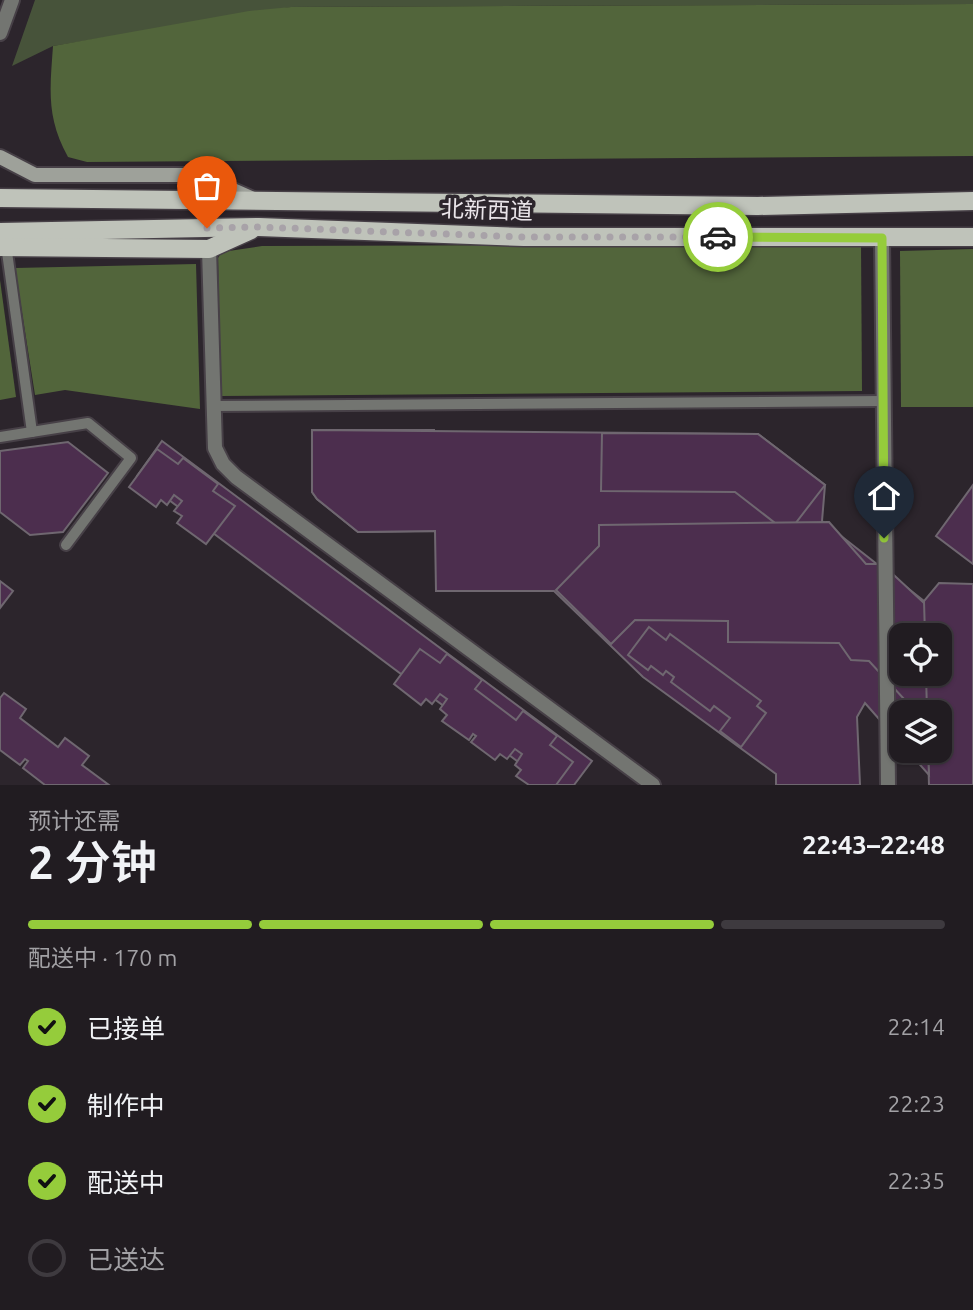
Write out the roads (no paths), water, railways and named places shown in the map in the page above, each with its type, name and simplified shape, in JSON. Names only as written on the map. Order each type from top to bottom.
[{"type":"main road","points":[[0,158],[35,175],[199,175],[255,199]]},
{"type":"main road","name":"北新西道","points":[[0,198],[758,206],[973,201]]},
{"type":"main road","points":[[2,241],[209,249],[259,227]]},
{"type":"main road","name":"北新西道","points":[[2,241],[259,227],[524,237],[973,237]]},
{"type":"street","points":[[0,33],[12,0]]},
{"type":"street","points":[[882,238],[888,785]]},
{"type":"street","points":[[209,249],[215,448],[223,464],[236,477],[653,785]]},
{"type":"lane","points":[[2,241],[32,432]]},
{"type":"lane","points":[[213,406],[882,401]]},
{"type":"lane","points":[[0,437],[88,423],[131,458],[66,545]]}]
